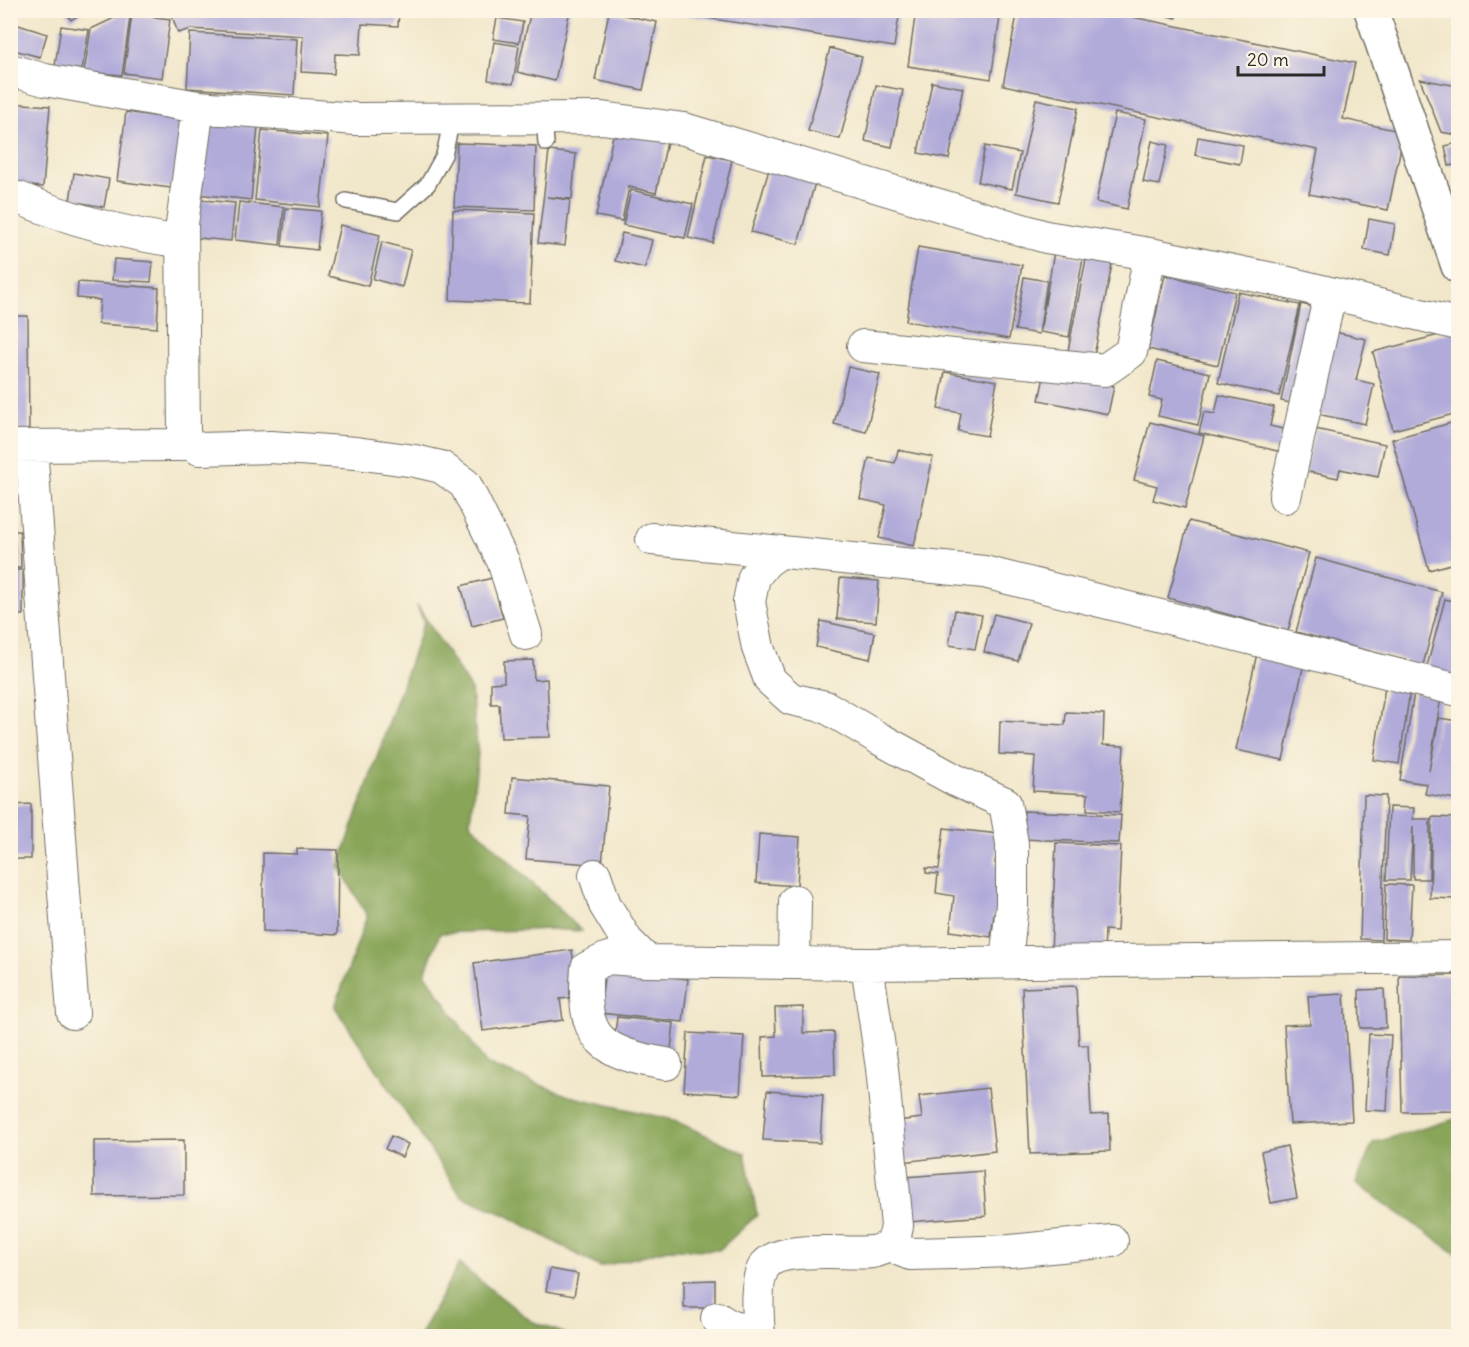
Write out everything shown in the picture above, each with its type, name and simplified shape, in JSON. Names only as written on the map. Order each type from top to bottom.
[{"type":"street","points":[[1371,10],[1458,266]]},
{"type":"street","points":[[10,70],[45,80],[198,107],[356,119],[453,119],[545,131],[602,118],[684,129],[1046,237],[1150,254],[1458,324]]},
{"type":"street","points":[[73,1013],[21,446],[179,445],[184,433],[182,224],[198,107]]},
{"type":"street","points":[[19,198],[51,212],[155,238],[182,242]]},
{"type":"street","points":[[863,346],[1105,370],[1131,352],[1150,254]]},
{"type":"street","points":[[1285,497],[1330,294]]},
{"type":"street","points":[[181,439],[199,449],[271,447],[356,453],[441,467],[465,484],[503,561],[526,634]]},
{"type":"street","points":[[652,539],[984,572],[1458,690]]},
{"type":"street","points":[[780,552],[766,562],[754,576],[749,602],[758,648],[770,680],[791,699],[826,707],[955,780],[1005,803],[1012,843],[1012,905],[1006,962]]},
{"type":"street","points":[[595,875],[605,905],[627,941],[647,961]]},
{"type":"street","points":[[794,963],[795,901]]},
{"type":"street","points":[[666,1064],[633,1058],[605,1046],[591,1028],[585,996],[587,968],[608,958],[647,961],[867,964],[1458,957]]},
{"type":"street","points":[[867,964],[882,1068],[897,1226],[890,1246]]},
{"type":"street","points":[[717,1318],[731,1327],[759,1334],[758,1283],[763,1267],[772,1259],[787,1254],[874,1252],[890,1246],[910,1254],[1010,1251],[1112,1240]]},
{"type":"lane","points":[[346,201],[398,211],[428,184],[444,155],[453,119]]},
{"type":"green space","points":[[417,605],[471,690],[478,754],[470,823],[582,931],[550,929],[440,933],[425,973],[486,1064],[569,1096],[673,1120],[745,1153],[757,1215],[719,1250],[668,1249],[600,1267],[506,1215],[461,1196],[335,1007],[367,916],[339,866],[424,622]]},
{"type":"green space","points":[[1458,1118],[1458,1255],[1356,1183],[1373,1143]]},
{"type":"green space","points":[[459,1264],[531,1321],[571,1336],[419,1336]]},
{"type":"building","points":[[65,10],[87,10],[71,20]]},
{"type":"building","points":[[131,10],[122,75],[84,72],[91,29]]},
{"type":"building","points":[[156,10],[399,10],[398,26],[362,24],[360,55],[335,54],[334,74],[301,72],[303,36],[191,29],[178,33],[172,16],[155,14]]},
{"type":"building","points":[[531,10],[570,10],[555,81],[517,72]]},
{"type":"building","points":[[675,10],[900,10],[894,47],[674,13]]},
{"type":"building","points":[[916,10],[1001,10],[991,79],[908,66]]},
{"type":"building","points":[[1018,10],[1099,10],[1355,63],[1343,119],[1404,132],[1388,210],[1309,194],[1318,150],[1003,85]]},
{"type":"building","points":[[1155,10],[1177,10],[1176,18],[1155,13]]},
{"type":"building","points":[[609,12],[657,22],[643,90],[595,80]]},
{"type":"building","points":[[132,14],[170,19],[162,78],[124,73]]},
{"type":"building","points":[[497,18],[523,22],[519,43],[493,39]]},
{"type":"building","points":[[12,23],[47,34],[40,57],[10,49]]},
{"type":"building","points":[[61,26],[89,30],[82,70],[55,66]]},
{"type":"building","points":[[190,33],[297,39],[294,95],[187,88]]},
{"type":"building","points":[[494,42],[519,46],[513,84],[488,80]]},
{"type":"building","points":[[830,48],[862,57],[840,139],[808,131]]},
{"type":"building","points":[[1420,79],[1458,86],[1458,135],[1441,132]]},
{"type":"building","points":[[932,82],[963,88],[949,159],[918,153]]},
{"type":"building","points":[[876,85],[903,90],[892,147],[865,141]]},
{"type":"building","points":[[1036,99],[1078,108],[1058,202],[1016,193]]},
{"type":"building","points":[[10,103],[50,106],[43,187],[10,184]]},
{"type":"building","points":[[126,112],[188,121],[178,189],[117,181]]},
{"type":"building","points":[[1115,113],[1146,119],[1127,209],[1096,202]]},
{"type":"building","points":[[205,121],[258,126],[251,200],[197,194]]},
{"type":"building","points":[[615,126],[668,137],[656,193],[629,187],[622,221],[596,216]]},
{"type":"building","points":[[262,130],[328,136],[320,207],[255,200]]},
{"type":"building","points":[[1198,137],[1243,145],[1240,164],[1195,155]]},
{"type":"building","points":[[1152,141],[1168,145],[1159,185],[1143,182]]},
{"type":"building","points":[[457,143],[536,146],[534,210],[454,207]]},
{"type":"building","points":[[1458,143],[1458,164],[1449,166],[1445,146]]},
{"type":"building","points":[[985,146],[1020,153],[1012,189],[978,182]]},
{"type":"building","points":[[549,151],[576,154],[572,199],[547,197],[570,200],[565,246],[538,243]]},
{"type":"building","points":[[707,155],[732,160],[713,243],[688,238]]},
{"type":"building","points":[[770,166],[816,179],[798,244],[751,232]]},
{"type":"building","points":[[74,173],[109,179],[104,207],[70,201]]},
{"type":"building","points":[[631,190],[693,204],[685,238],[623,225]]},
{"type":"building","points":[[192,199],[235,203],[231,241],[188,237]]},
{"type":"building","points":[[239,202],[284,207],[280,245],[235,240]]},
{"type":"building","points":[[286,208],[321,211],[317,250],[282,246]]},
{"type":"building","points":[[453,210],[534,213],[530,303],[450,300]]},
{"type":"building","points":[[1369,219],[1395,224],[1390,255],[1364,250]]},
{"type":"building","points":[[340,225],[380,235],[368,286],[328,276]]},
{"type":"building","points":[[622,233],[652,240],[645,268],[615,261]]},
{"type":"building","points":[[382,242],[411,250],[402,287],[373,279]]},
{"type":"building","points":[[918,247],[1022,265],[1009,339],[906,321]]},
{"type":"building","points":[[1054,252],[1083,258],[1069,337],[1040,332]]},
{"type":"building","points":[[1087,254],[1113,259],[1093,361],[1067,356]]},
{"type":"building","points":[[114,259],[153,262],[151,282],[112,280]]},
{"type":"building","points":[[1165,275],[1235,292],[1218,365],[1148,349]]},
{"type":"building","points":[[1024,277],[1047,281],[1039,334],[1015,330]]},
{"type":"building","points":[[78,282],[159,288],[157,328],[98,324],[100,300],[77,298]]},
{"type":"building","points":[[1238,292],[1300,305],[1279,396],[1218,383]]},
{"type":"building","points":[[1301,304],[1321,309],[1300,405],[1281,401]]},
{"type":"building","points":[[10,316],[28,316],[29,435],[10,435]]},
{"type":"building","points":[[1458,330],[1458,413],[1393,430],[1373,352]]},
{"type":"building","points":[[1335,332],[1366,339],[1356,380],[1374,384],[1365,424],[1317,414]]},
{"type":"building","points":[[1157,361],[1210,373],[1198,425],[1158,416],[1162,400],[1149,397]]},
{"type":"building","points":[[848,367],[880,374],[866,432],[834,424]]},
{"type":"building","points":[[945,372],[997,381],[987,436],[958,431],[961,413],[938,409]]},
{"type":"building","points":[[1045,372],[1114,386],[1108,414],[1039,400]]},
{"type":"building","points":[[1219,395],[1274,407],[1270,426],[1287,430],[1282,452],[1199,433],[1204,412],[1215,414]]},
{"type":"building","points":[[1458,421],[1458,562],[1429,570],[1392,439]]},
{"type":"building","points":[[1150,422],[1204,436],[1185,508],[1153,500],[1157,486],[1134,480]]},
{"type":"building","points":[[1315,429],[1385,444],[1378,477],[1340,469],[1338,478],[1305,471]]},
{"type":"building","points":[[898,450],[933,457],[914,546],[879,538],[886,505],[860,499],[869,458],[895,463]]},
{"type":"building","points":[[1189,521],[1309,553],[1288,631],[1168,598]]},
{"type":"building","points":[[10,531],[20,531],[21,568],[10,568]]},
{"type":"building","points":[[1316,558],[1442,592],[1423,665],[1296,632]]},
{"type":"building","points":[[10,570],[23,570],[23,615],[10,615]]},
{"type":"building","points":[[492,578],[503,618],[472,626],[461,586]]},
{"type":"building","points":[[840,578],[879,581],[876,622],[837,619]]},
{"type":"building","points":[[1445,599],[1458,602],[1458,679],[1426,670]]},
{"type":"building","points":[[955,610],[982,615],[975,649],[949,645]]},
{"type":"building","points":[[994,614],[1029,623],[1018,661],[984,652]]},
{"type":"building","points":[[821,621],[875,633],[870,659],[816,647]]},
{"type":"building","points":[[1257,653],[1304,663],[1283,760],[1236,750]]},
{"type":"building","points":[[533,660],[534,680],[547,679],[550,737],[501,738],[499,704],[491,704],[491,683],[504,682],[504,661]]},
{"type":"building","points":[[1385,687],[1410,691],[1399,764],[1374,760]]},
{"type":"building","points":[[1414,693],[1441,697],[1429,771],[1439,718],[1458,721],[1458,781],[1455,799],[1425,794],[1427,784],[1400,780]]},
{"type":"building","points":[[1066,712],[1104,714],[1103,745],[1124,746],[1120,812],[1087,810],[1088,794],[1033,791],[1035,756],[999,754],[1000,721],[1065,725]]},
{"type":"building","points":[[512,777],[609,786],[602,865],[526,859],[530,816],[509,814]]},
{"type":"building","points":[[10,789],[13,789],[13,805],[31,804],[31,859],[10,859]]},
{"type":"building","points":[[1364,795],[1386,796],[1381,940],[1360,939]]},
{"type":"building","points":[[1389,807],[1414,808],[1413,819],[1430,819],[1429,879],[1413,879],[1413,826],[1410,880],[1386,880]]},
{"type":"building","points":[[1024,811],[1121,815],[1119,843],[1022,839]]},
{"type":"building","points":[[1432,817],[1458,818],[1458,899],[1430,898]]},
{"type":"building","points":[[944,828],[999,834],[995,863],[1007,864],[1001,914],[994,914],[991,937],[950,931],[954,896],[936,893],[938,874],[926,873],[926,868],[939,869]]},
{"type":"building","points":[[759,834],[800,837],[797,886],[756,883]]},
{"type":"building","points":[[1056,843],[1121,846],[1117,931],[1105,930],[1104,955],[1051,952]]},
{"type":"building","points":[[297,849],[338,850],[337,935],[263,931],[263,853],[297,854]]},
{"type":"building","points":[[1386,884],[1412,885],[1409,940],[1384,939]]},
{"type":"building","points":[[572,950],[578,997],[560,999],[563,1020],[483,1031],[474,963]]},
{"type":"building","points":[[605,970],[688,979],[683,1022],[600,1013]]},
{"type":"building","points":[[1458,975],[1458,1111],[1402,1112],[1399,976]]},
{"type":"building","points":[[1076,986],[1079,1045],[1088,1045],[1091,1115],[1109,1114],[1110,1151],[1030,1154],[1022,988]]},
{"type":"building","points":[[1384,989],[1386,1028],[1360,1028],[1359,990]]},
{"type":"building","points":[[1344,994],[1352,1121],[1290,1124],[1284,1025],[1310,1024],[1308,996]]},
{"type":"building","points":[[803,1007],[803,1033],[834,1032],[835,1075],[763,1077],[762,1037],[776,1036],[775,1008]]},
{"type":"building","points":[[617,1017],[674,1023],[671,1049],[614,1042]]},
{"type":"building","points":[[688,1033],[744,1036],[740,1095],[684,1091]]},
{"type":"building","points":[[1369,1034],[1391,1035],[1387,1111],[1365,1110]]},
{"type":"building","points":[[988,1088],[995,1151],[902,1162],[897,1121],[922,1118],[919,1096]]},
{"type":"building","points":[[767,1091],[823,1095],[820,1143],[763,1140]]},
{"type":"building","points":[[391,1136],[408,1144],[402,1157],[385,1149]]},
{"type":"building","points":[[184,1140],[184,1195],[94,1196],[94,1141]]},
{"type":"building","points":[[1287,1146],[1297,1198],[1271,1203],[1261,1152]]},
{"type":"building","points":[[983,1171],[986,1216],[908,1222],[905,1177]]},
{"type":"building","points":[[550,1269],[578,1274],[574,1296],[546,1291]]},
{"type":"building","points":[[715,1280],[715,1308],[684,1308],[684,1281]]}]
